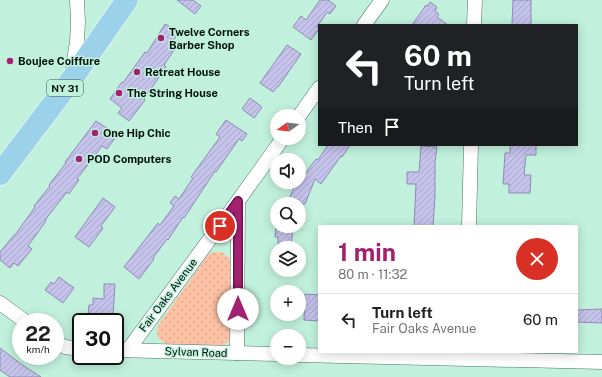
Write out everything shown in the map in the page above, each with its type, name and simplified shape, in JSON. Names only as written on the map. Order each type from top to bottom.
[{"type":"main road","name":"NY 31","points":[[0,174],[72,79],[127,0]]},
{"type":"street","points":[[72,79],[78,22],[77,0]]},
{"type":"street","points":[[365,24],[382,0]]},
{"type":"street","points":[[474,24],[475,0]]},
{"type":"street","points":[[304,109],[318,89]]},
{"type":"street","name":"Fair Oaks Avenue","points":[[124,346],[238,201],[278,145]]},
{"type":"street","points":[[469,225],[471,146]]},
{"type":"street","points":[[237,353],[238,201]]},
{"type":"street","points":[[0,303],[14,313]]},
{"type":"street","name":"Sylvan Road","points":[[124,350],[270,354]]},
{"type":"street","points":[[306,355],[466,356],[602,362]]},
{"type":"shaded area","points":[[222,252],[230,259],[230,339],[224,345],[169,345],[165,343],[158,337],[157,334],[159,324],[207,256],[211,253]]},
{"type":"building","points":[[177,0],[193,0],[201,6],[195,14]]},
{"type":"building","points":[[320,0],[328,0],[336,6],[330,14],[327,12],[318,24],[318,30],[311,40],[293,27],[301,16],[306,20]]},
{"type":"building","points":[[513,0],[531,0],[531,24],[512,24]]},
{"type":"building","points":[[430,2],[437,7],[435,11],[439,14],[437,17],[447,24],[413,24],[426,5],[428,6]]},
{"type":"building","points":[[165,24],[179,32],[173,41],[178,44],[164,65],[166,67],[144,99],[145,100],[129,121],[118,113],[122,108],[110,99],[145,52],[147,53]]},
{"type":"building","points":[[287,45],[301,54],[273,92],[260,83]]},
{"type":"building","points":[[250,98],[262,107],[254,118],[242,109]]},
{"type":"building","points":[[226,120],[247,134],[242,141],[239,139],[216,172],[215,171],[184,218],[183,217],[139,279],[124,267],[158,223],[160,225],[174,206],[170,203],[175,196],[179,199],[193,178],[191,177],[220,137],[216,134]]},
{"type":"building","points":[[96,121],[108,129],[106,132],[115,138],[107,149],[102,146],[77,179],[79,180],[69,194],[67,192],[45,220],[46,221],[28,246],[32,249],[18,266],[14,263],[10,268],[0,260],[0,252],[15,235],[35,207],[34,206],[66,163],[65,162]]},
{"type":"building","points":[[327,146],[349,146],[321,184],[315,179],[306,202],[306,197],[290,197],[293,189],[306,189],[306,172],[316,159],[318,160]]},
{"type":"building","points":[[421,146],[437,147],[435,162],[433,225],[414,225],[416,184],[407,184],[407,172],[419,172]]},
{"type":"building","points":[[510,146],[536,146],[536,155],[526,155],[524,175],[531,175],[530,193],[509,193],[509,184],[503,184],[505,153],[510,153]]},
{"type":"building","points":[[103,198],[115,207],[101,226],[103,228],[89,247],[75,237]]},
{"type":"building","points":[[275,233],[292,233],[292,241],[278,241],[278,237],[275,237]]},
{"type":"building","points":[[59,277],[74,288],[63,303],[45,290],[51,282],[54,284]]},
{"type":"building","points":[[104,284],[115,284],[113,313],[88,313],[89,305],[93,305],[93,298],[104,299]]},
{"type":"building","points":[[306,294],[318,295],[318,321],[306,320]]},
{"type":"building","points":[[602,309],[602,323],[578,322],[578,310]]},
{"type":"building","points":[[0,348],[12,357],[12,365],[23,365],[41,377],[10,377],[0,370]]},
{"type":"place","name":"Twelve Corners Barber Shop","points":[[161,38]]},
{"type":"place","name":"Boujee Coiffure","points":[[10,61]]},
{"type":"place","name":"Retreat House","points":[[137,72]]},
{"type":"place","name":"The String House","points":[[119,93]]},
{"type":"place","name":"One Hip Chic","points":[[95,133]]},
{"type":"place","name":"POD Computers","points":[[79,159]]},
{"type":"route","points":[[220,226],[238,201],[238,309]]}]
